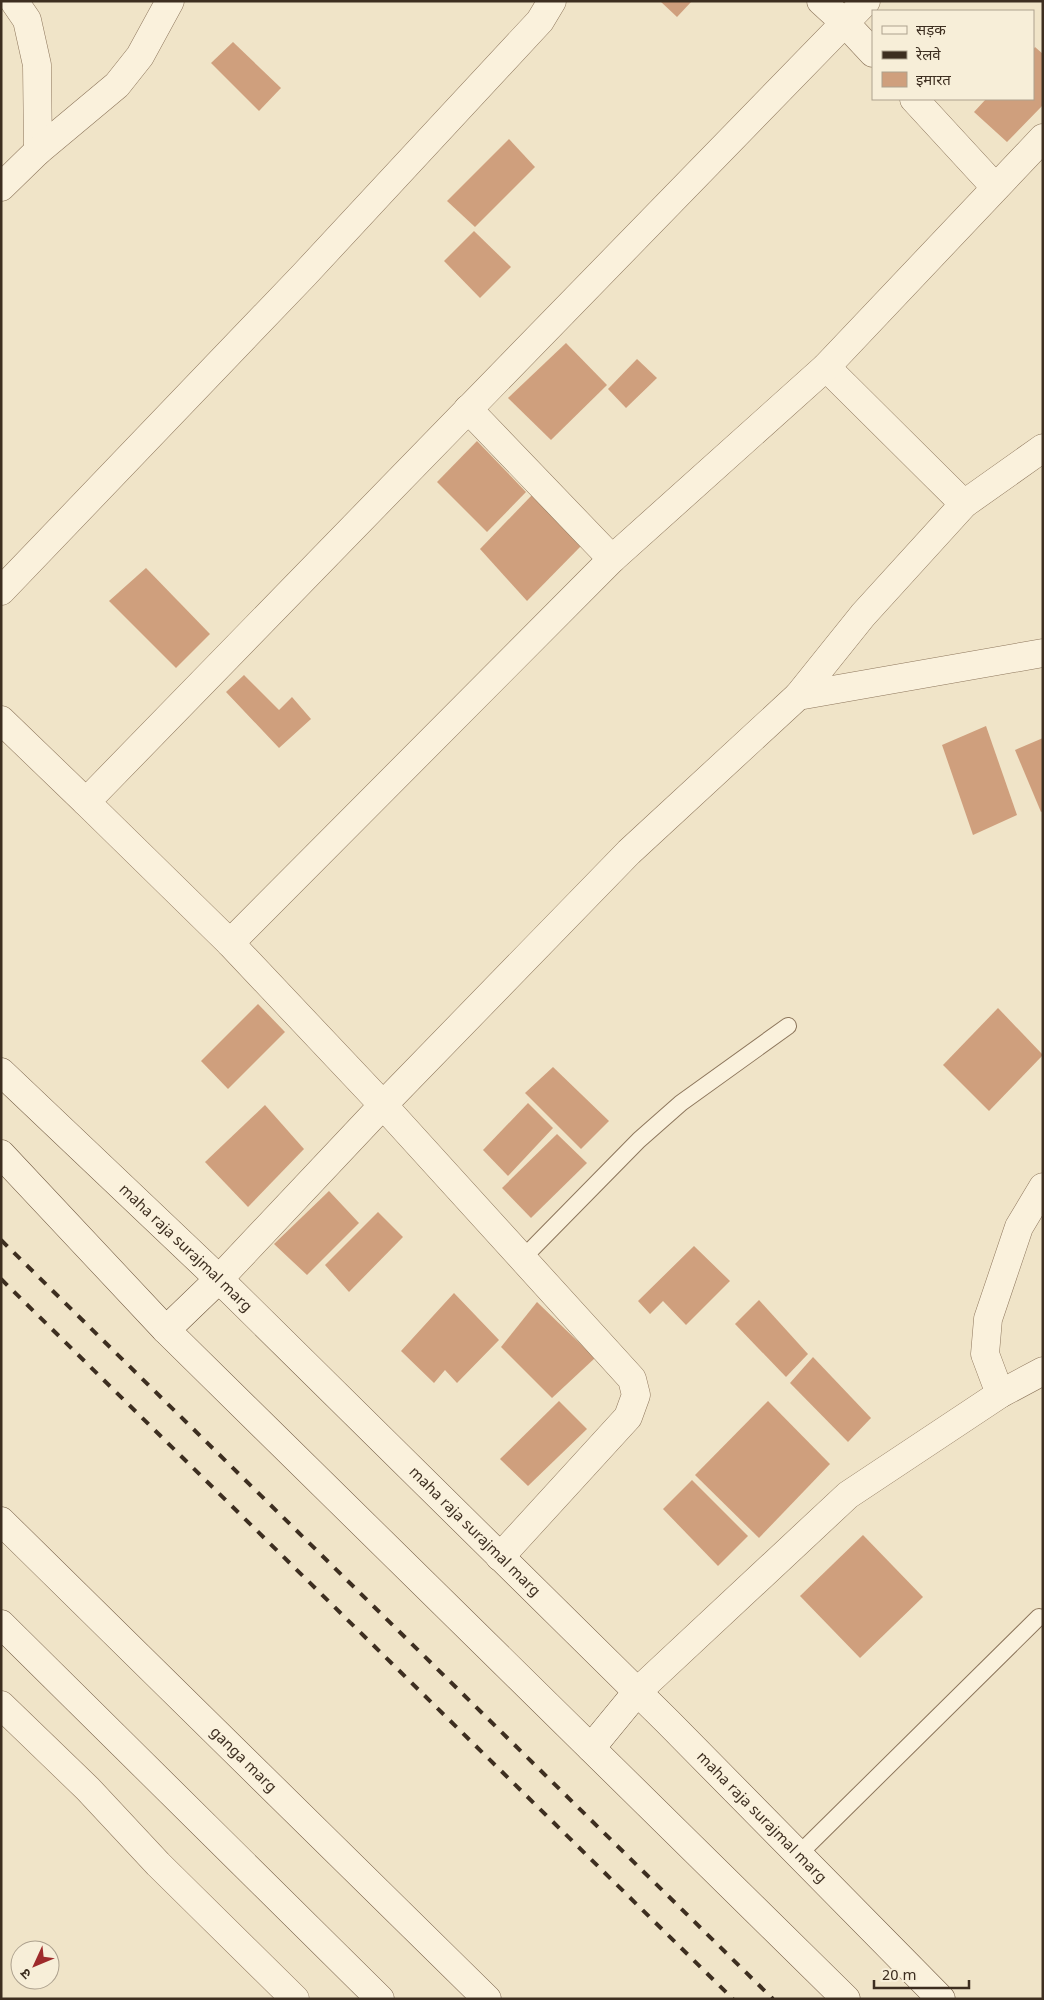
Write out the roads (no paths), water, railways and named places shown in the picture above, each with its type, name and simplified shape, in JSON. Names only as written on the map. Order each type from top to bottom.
[{"type":"street","points":[[14,1],[27,20],[37,65],[38,151]]},
{"type":"street","points":[[1,187],[38,151],[117,85],[140,56],[170,1]]},
{"type":"street","points":[[1,591],[304,275],[540,21],[552,1]]},
{"type":"street","points":[[821,1],[872,52]]},
{"type":"street","points":[[86,802],[866,1]]},
{"type":"street","points":[[915,100],[995,187]]},
{"type":"street","points":[[230,943],[612,559],[826,367],[1043,138]]},
{"type":"street","points":[[826,367],[964,504]]},
{"type":"street","points":[[468,409],[612,559]]},
{"type":"street","points":[[166,1330],[219,1279],[383,1105],[629,852],[798,696],[863,616],[964,504],[1043,448]]},
{"type":"street","points":[[798,696],[1043,653]]},
{"type":"street","points":[[4,728],[86,802],[230,943],[383,1105],[632,1379],[636,1395],[628,1417],[500,1557]]},
{"type":"street","name":"maha raja surajmal marg","points":[[1,1072],[219,1279],[637,1692],[941,1999]]},
{"type":"street","points":[[1,1154],[166,1330],[846,1999]]},
{"type":"street","points":[[1000,1394],[985,1354],[988,1319],[1019,1227],[1043,1187]]},
{"type":"street","points":[[591,1748],[637,1692],[848,1495],[1000,1394],[1043,1370]]},
{"type":"street","name":"ganga marg","points":[[1,1521],[487,1999]]},
{"type":"street","points":[[1,1624],[380,1999]]},
{"type":"street","points":[[1,1705],[88,1789],[158,1864],[295,1999]]},
{"type":"lane","points":[[523,1258],[639,1140],[681,1104],[788,1026]]},
{"type":"lane","points":[[799,1854],[1039,1617]]},
{"type":"railway","points":[[1,1240],[773,1999]]},
{"type":"railway","points":[[1,1279],[733,1999]]}]
